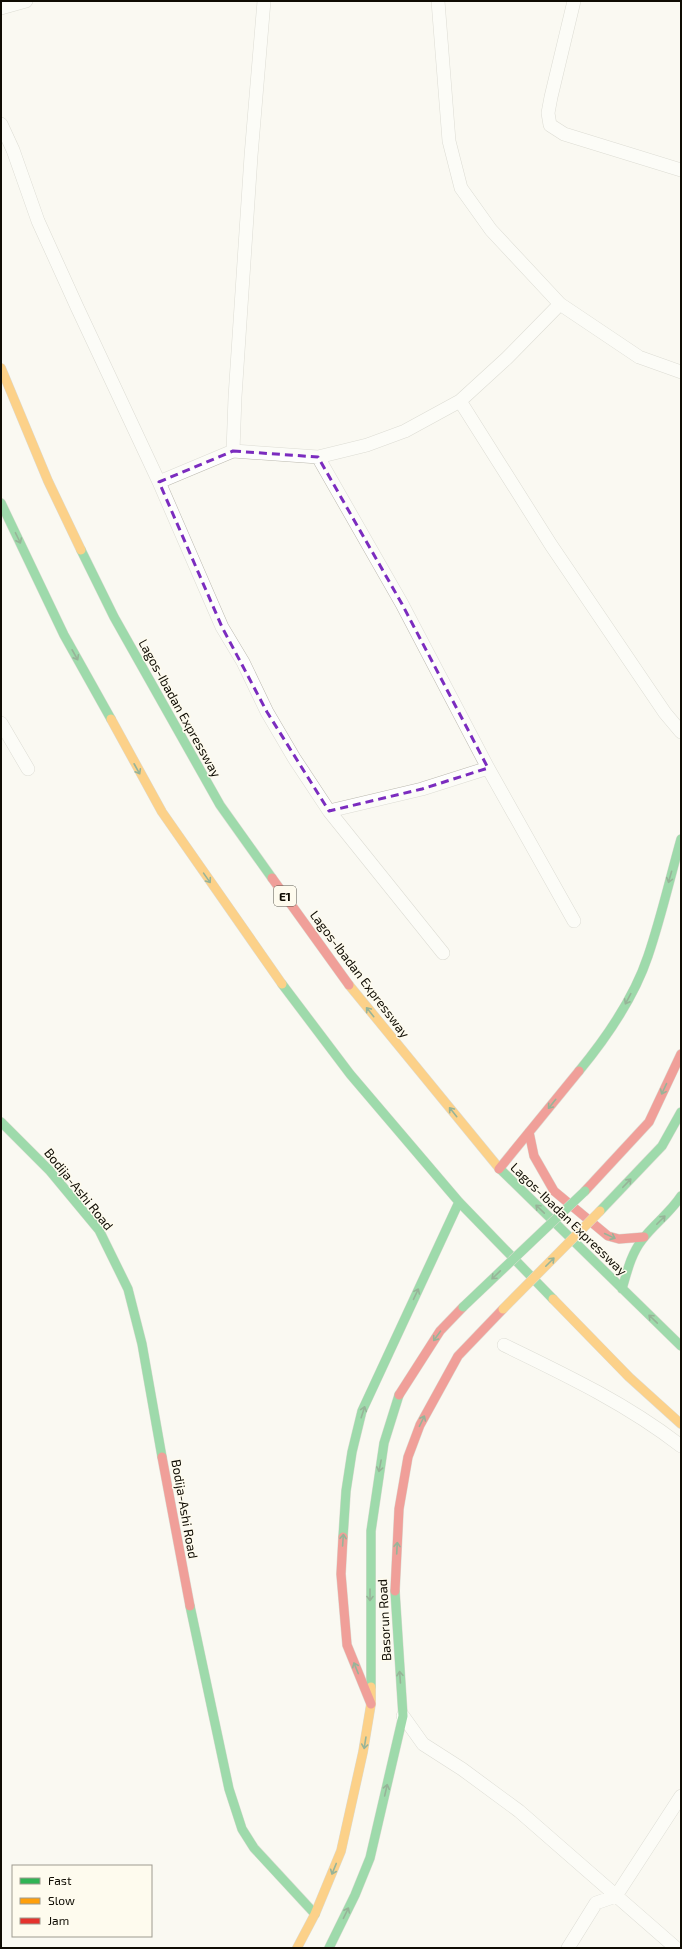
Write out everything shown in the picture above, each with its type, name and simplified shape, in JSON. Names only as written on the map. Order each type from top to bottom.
[{"type":"main road","name":"Lagos-Ibadan Expressway","points":[[1,368],[48,481],[114,617],[220,805],[353,991],[499,1169],[681,1346]]},
{"type":"main road","points":[[1,503],[64,635],[136,766],[176,835],[259,954],[350,1074],[459,1202],[623,1372],[665,1412],[681,1424]]},
{"type":"main road","points":[[499,1169],[597,1050],[627,1002],[648,957],[681,839]]},
{"type":"main road","name":"Basorun Road","points":[[297,1948],[315,1914],[341,1851],[363,1752],[371,1704],[371,1531],[384,1443],[400,1392],[440,1331],[463,1307],[585,1191],[649,1122],[681,1054]]},
{"type":"main road","name":"Basorun Road","points":[[329,1948],[355,1895],[370,1858],[403,1716],[394,1586],[399,1509],[408,1457],[420,1425],[458,1356],[662,1146],[681,1112]]},
{"type":"main road","name":"Bodija-Ashi Road","points":[[1,1122],[50,1171],[99,1230],[128,1289],[142,1344],[182,1569],[228,1789],[242,1829],[254,1848],[315,1914]]},
{"type":"main road","points":[[529,1132],[534,1156],[554,1191],[608,1236],[619,1239],[644,1236]]},
{"type":"main road","points":[[622,1289],[629,1267],[644,1236],[675,1207],[681,1196]]},
{"type":"main road","points":[[371,1704],[347,1646],[341,1574],[346,1490],[352,1452],[362,1411],[459,1202]]},
{"type":"street","points":[[1,8],[26,1]]},
{"type":"street","points":[[233,451],[235,397],[251,156],[264,1]]},
{"type":"street","points":[[438,1],[449,142],[461,188],[491,230],[560,304],[638,357],[681,372]]},
{"type":"street","points":[[574,1],[551,97],[548,113],[550,125],[564,134],[681,170]]},
{"type":"street","points":[[1,124],[13,150],[38,221],[159,482],[222,627],[294,758],[329,811],[443,953]]},
{"type":"street","points":[[159,482],[233,451],[318,457],[367,445],[400,434],[460,401],[507,358],[560,304]]},
{"type":"street","points":[[460,401],[551,545],[664,713],[681,732]]},
{"type":"street","points":[[318,457],[402,604],[488,768],[574,921]]},
{"type":"street","points":[[1,722],[28,769]]},
{"type":"street","points":[[329,811],[422,789],[488,768]]},
{"type":"street","points":[[504,1345],[609,1397],[651,1423],[681,1446]]},
{"type":"street","points":[[403,1716],[423,1744],[462,1769],[519,1810],[676,1948]]},
{"type":"street","points":[[568,1948],[596,1903],[616,1896],[681,1796]]},
{"type":"highlighted area","points":[[233,451],[318,457],[402,604],[488,768],[422,789],[329,811],[267,712],[222,627],[159,482]]},
{"type":"traffic: fast","points":[[1,503],[64,635],[111,719]]},
{"type":"traffic: fast","points":[[81,550],[114,617],[220,805],[272,878]]},
{"type":"traffic: fast","points":[[579,1071],[600,1045],[619,1016],[642,972],[657,927],[681,839]]},
{"type":"traffic: fast","points":[[282,984],[350,1074],[459,1202],[553,1299]]},
{"type":"traffic: fast","points":[[600,1211],[662,1146],[681,1112]]},
{"type":"traffic: fast","points":[[1,1122],[50,1171],[99,1230],[128,1289],[142,1344],[162,1457]]},
{"type":"traffic: fast","points":[[499,1168],[681,1346]]},
{"type":"traffic: fast","points":[[463,1307],[585,1191]]},
{"type":"traffic: fast","points":[[622,1289],[630,1263],[638,1245],[681,1196]]},
{"type":"traffic: fast","points":[[343,1537],[346,1491],[352,1452],[362,1411],[459,1202]]},
{"type":"traffic: fast","points":[[371,1687],[371,1531],[384,1443],[399,1395]]},
{"type":"traffic: fast","points":[[329,1948],[355,1895],[370,1858],[403,1716],[395,1591]]},
{"type":"traffic: fast","points":[[190,1606],[229,1789],[242,1829],[254,1848],[315,1914]]},
{"type":"traffic: slow","points":[[1,368],[48,481],[81,550]]},
{"type":"traffic: slow","points":[[111,719],[162,812],[282,984]]},
{"type":"traffic: slow","points":[[349,985],[499,1168]]},
{"type":"traffic: slow","points":[[503,1309],[600,1211]]},
{"type":"traffic: slow","points":[[553,1299],[629,1377],[681,1424]]},
{"type":"traffic: slow","points":[[297,1948],[315,1914],[341,1851],[363,1752],[371,1704],[371,1687]]},
{"type":"traffic: jam","points":[[272,878],[349,985]]},
{"type":"traffic: jam","points":[[585,1191],[649,1122],[681,1054]]},
{"type":"traffic: jam","points":[[499,1169],[579,1071]]},
{"type":"traffic: jam","points":[[529,1132],[534,1156],[554,1191],[608,1236],[619,1239],[644,1237]]},
{"type":"traffic: jam","points":[[399,1395],[440,1331],[463,1307]]},
{"type":"traffic: jam","points":[[395,1591],[399,1509],[408,1457],[420,1425],[458,1356],[503,1309]]},
{"type":"traffic: jam","points":[[162,1457],[190,1606]]},
{"type":"traffic: jam","points":[[343,1537],[341,1574],[347,1645],[371,1704]]}]
